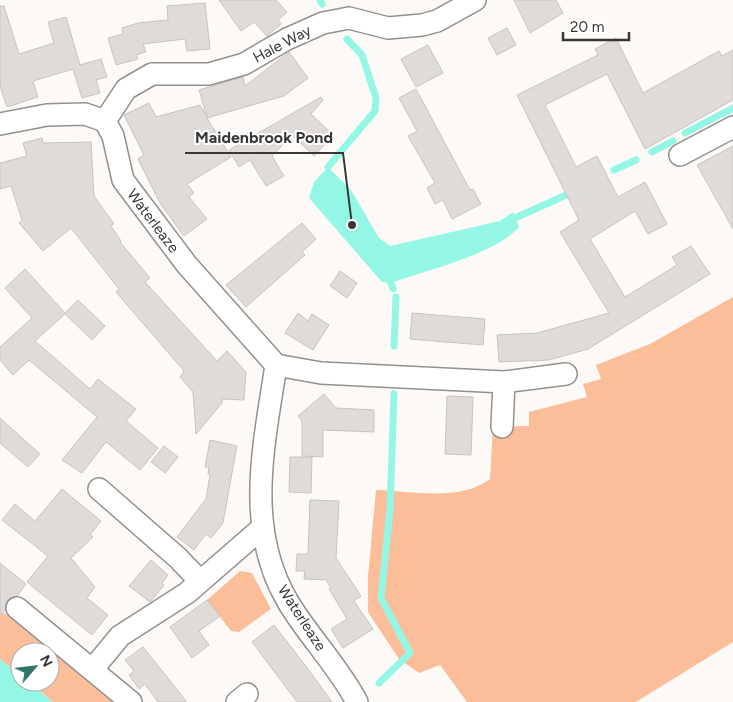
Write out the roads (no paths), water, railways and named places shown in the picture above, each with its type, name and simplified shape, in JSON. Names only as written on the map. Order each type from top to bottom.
[{"type":"street","name":"Hale Way","points":[[105,122],[126,88],[152,74],[208,74],[244,64],[287,39],[323,23],[349,18],[388,28],[422,25],[437,21],[475,0]]},
{"type":"street","points":[[0,124],[47,115],[85,114],[105,122]]},
{"type":"street","name":"Waterleaze","points":[[105,122],[113,136],[123,180],[186,265],[276,365],[260,474],[263,527],[268,554],[288,603],[347,683],[358,702]]},
{"type":"street","points":[[680,155],[733,127]]},
{"type":"street","points":[[276,365],[321,373],[504,382],[566,374]]},
{"type":"street","points":[[502,427],[504,382]]},
{"type":"street","points":[[99,489],[178,558],[200,581]]},
{"type":"street","points":[[92,670],[120,636],[139,622],[168,606],[263,527]]},
{"type":"street","points":[[17,608],[131,702]]},
{"type":"waterway","points":[[320,0],[322,4]]},
{"type":"waterway","points":[[328,167],[375,111],[376,98],[362,55],[347,39]]},
{"type":"waterway","points":[[685,133],[733,108]]},
{"type":"waterway","points":[[652,152],[673,141]]},
{"type":"waterway","points":[[614,170],[636,160]]},
{"type":"waterway","points":[[515,218],[575,191]]},
{"type":"waterway","points":[[391,283],[393,289]]},
{"type":"waterway","points":[[394,346],[396,297]]},
{"type":"waterway","points":[[379,683],[410,653],[381,598],[390,510],[394,394]]},
{"type":"place","name":"Maidenbrook Pond","points":[[352,225]]}]
